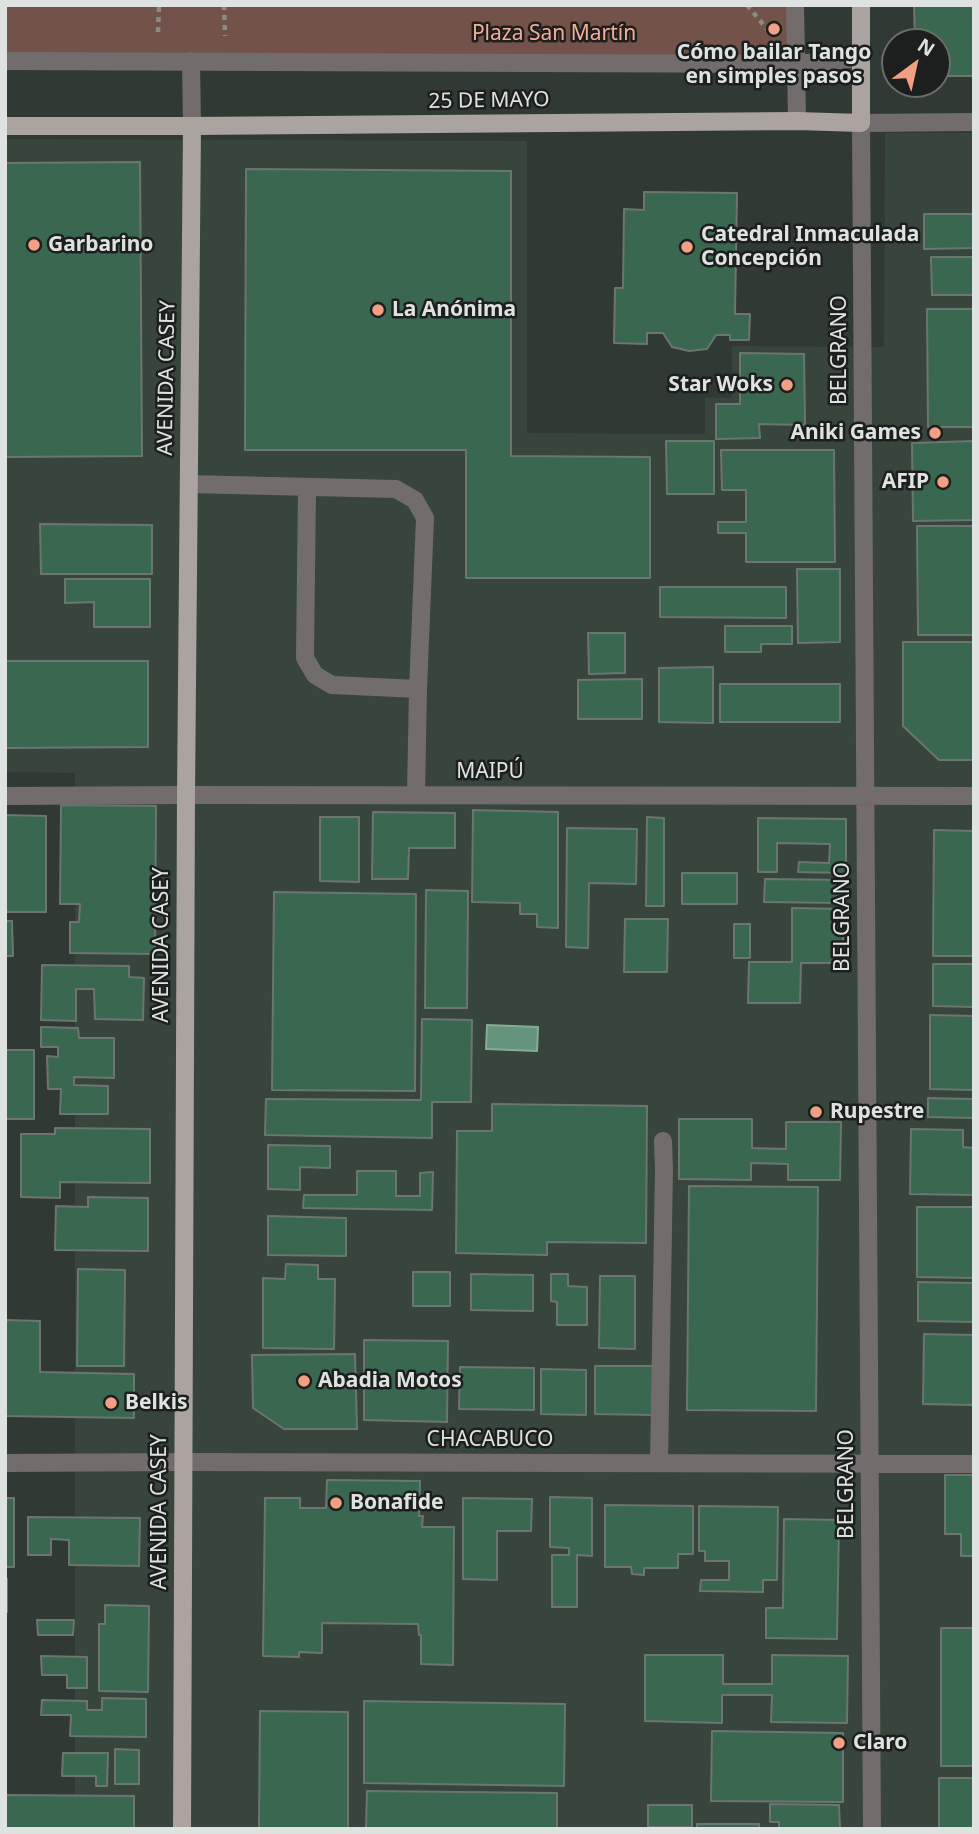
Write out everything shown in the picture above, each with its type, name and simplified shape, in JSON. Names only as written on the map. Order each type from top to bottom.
[{"type":"main road","name":"BELGRANO","points":[[861,5],[861,123]]},
{"type":"main road","name":"25 DE MAYO","points":[[5,126],[192,127],[797,121],[861,123]]},
{"type":"main road","name":"AVENIDA CASEY","points":[[182,1829],[182,1462],[192,127]]},
{"type":"street","points":[[795,5],[797,121]]},
{"type":"street","points":[[5,61],[796,64],[861,58]]},
{"type":"street","name":"AVENIDA CASEY","points":[[191,61],[192,127]]},
{"type":"street","name":"25 DE MAYO","points":[[861,123],[974,122]]},
{"type":"street","name":"BELGRANO","points":[[861,123],[872,1829]]},
{"type":"street","points":[[189,484],[396,489],[415,500],[425,518],[416,795]]},
{"type":"street","points":[[307,488],[305,658],[315,675],[332,685],[418,689]]},
{"type":"street","name":"MAIPÚ","points":[[5,796],[974,796]]},
{"type":"street","points":[[659,1463],[663,1141]]},
{"type":"street","name":"CHACABUCO","points":[[5,1463],[974,1464]]},
{"type":"shaded area","points":[[885,133],[974,133],[974,1829],[75,1829],[75,773],[5,772],[5,139],[527,141],[527,433],[705,434],[705,398],[732,398],[732,346],[884,347]]},
{"type":"shaded area","points":[[487,1025],[538,1027],[537,1051],[486,1049]]},
{"type":"green space","name":"Plaza San Martín","points":[[5,5],[795,5],[796,64],[5,61]]},
{"type":"building","points":[[914,5],[974,5],[974,76],[951,76],[951,28],[915,28]]},
{"type":"building","points":[[140,162],[142,456],[5,457],[5,163]]},
{"type":"building","name":"La Anónima","points":[[246,169],[511,171],[511,456],[650,457],[650,578],[466,578],[466,450],[245,450]]},
{"type":"building","points":[[644,192],[737,193],[735,314],[750,314],[749,340],[730,340],[730,335],[716,335],[707,349],[689,351],[672,347],[663,333],[647,333],[647,344],[614,343],[615,288],[623,288],[624,209],[644,210]]},
{"type":"building","points":[[924,214],[974,214],[974,248],[924,249]]},
{"type":"building","points":[[931,257],[974,257],[974,295],[932,295]]},
{"type":"building","points":[[927,309],[974,309],[974,427],[928,427]]},
{"type":"building","points":[[740,353],[804,354],[805,425],[759,424],[760,438],[716,439],[716,404],[740,404]]},
{"type":"building","points":[[666,441],[714,441],[714,494],[667,494]]},
{"type":"building","name":"AFIP","points":[[974,441],[974,520],[913,521],[912,443]]},
{"type":"building","points":[[721,450],[834,450],[835,562],[746,562],[746,533],[718,533],[718,522],[746,522],[746,490],[722,490]]},
{"type":"building","points":[[40,524],[152,525],[152,574],[41,574]]},
{"type":"building","points":[[917,526],[974,526],[974,635],[918,635]]},
{"type":"building","points":[[797,569],[840,569],[840,642],[798,643]]},
{"type":"building","points":[[65,579],[150,579],[150,627],[94,627],[94,602],[65,603]]},
{"type":"building","points":[[660,587],[786,587],[786,618],[660,617]]},
{"type":"building","points":[[725,626],[792,626],[792,644],[761,644],[761,652],[725,652]]},
{"type":"building","points":[[588,633],[625,633],[625,673],[589,674]]},
{"type":"building","points":[[903,642],[974,642],[974,760],[939,760],[903,726]]},
{"type":"building","points":[[5,661],[148,661],[148,747],[5,748]]},
{"type":"building","points":[[713,667],[713,723],[659,722],[659,668]]},
{"type":"building","points":[[642,679],[642,719],[578,719],[578,680]]},
{"type":"building","points":[[720,684],[840,684],[840,722],[720,722]]},
{"type":"building","points":[[61,805],[156,806],[155,954],[70,953],[70,922],[79,922],[80,904],[60,904]]},
{"type":"building","points":[[473,810],[558,812],[558,928],[537,927],[537,914],[520,914],[520,903],[472,902]]},
{"type":"building","points":[[373,812],[455,813],[455,848],[409,848],[408,879],[372,879]]},
{"type":"building","points":[[5,815],[46,816],[46,912],[5,912]]},
{"type":"building","points":[[320,817],[359,817],[359,882],[320,881]]},
{"type":"building","points":[[647,817],[664,818],[664,906],[646,906]]},
{"type":"building","points":[[758,818],[846,819],[846,873],[798,872],[799,862],[829,863],[830,844],[777,843],[777,872],[758,872]]},
{"type":"building","points":[[567,828],[637,829],[636,884],[589,883],[588,948],[566,947]]},
{"type":"building","points":[[934,830],[974,831],[974,956],[933,956]]},
{"type":"building","points":[[682,873],[737,873],[737,904],[682,904]]},
{"type":"building","points":[[765,879],[843,880],[843,903],[764,902]]},
{"type":"building","points":[[426,890],[468,891],[467,1008],[425,1008]]},
{"type":"building","points":[[274,892],[416,894],[415,1091],[272,1090]]},
{"type":"building","points":[[792,908],[843,909],[843,963],[801,963],[800,1003],[748,1003],[749,962],[792,962]]},
{"type":"building","points":[[625,919],[668,919],[667,972],[624,972]]},
{"type":"building","points":[[5,921],[12,921],[13,956],[5,956]]},
{"type":"building","points":[[734,924],[750,924],[750,958],[734,958]]},
{"type":"building","points":[[933,964],[974,964],[974,1007],[933,1006]]},
{"type":"building","points":[[42,965],[129,966],[129,977],[144,978],[143,1020],[95,1019],[94,989],[76,989],[76,1021],[41,1020]]},
{"type":"building","points":[[930,1015],[974,1016],[974,1090],[930,1089]]},
{"type":"building","points":[[422,1019],[472,1020],[471,1102],[432,1102],[432,1138],[265,1135],[266,1099],[421,1100]]},
{"type":"building","points":[[41,1027],[78,1028],[79,1038],[114,1038],[114,1078],[74,1077],[74,1085],[108,1086],[108,1114],[60,1114],[61,1089],[48,1089],[47,1056],[58,1057],[58,1047],[41,1047]]},
{"type":"building","points":[[5,1050],[34,1050],[34,1119],[5,1119]]},
{"type":"building","points":[[928,1098],[974,1099],[974,1118],[928,1117]]},
{"type":"building","points":[[492,1104],[647,1106],[646,1243],[547,1242],[547,1255],[456,1253],[457,1131],[492,1131]]},
{"type":"building","points":[[679,1119],[752,1119],[752,1148],[786,1149],[786,1122],[841,1122],[840,1180],[788,1180],[788,1164],[751,1163],[751,1180],[679,1179]]},
{"type":"building","points":[[55,1128],[150,1129],[150,1183],[60,1182],[60,1198],[21,1197],[21,1134],[55,1134]]},
{"type":"building","points":[[911,1129],[963,1130],[963,1147],[974,1148],[974,1195],[910,1194]]},
{"type":"building","points":[[268,1145],[330,1146],[330,1168],[300,1167],[300,1190],[268,1189]]},
{"type":"building","points":[[357,1171],[396,1171],[396,1196],[420,1196],[420,1173],[433,1172],[432,1210],[303,1208],[304,1195],[357,1195]]},
{"type":"building","points":[[689,1186],[818,1187],[816,1411],[687,1410]]},
{"type":"building","points":[[88,1197],[148,1198],[148,1251],[55,1250],[56,1206],[88,1207]]},
{"type":"building","points":[[917,1207],[974,1207],[974,1278],[917,1277]]},
{"type":"building","points":[[268,1216],[346,1218],[346,1256],[268,1255]]},
{"type":"building","points":[[286,1264],[318,1265],[318,1279],[335,1279],[334,1349],[263,1348],[263,1278],[285,1279]]},
{"type":"building","points":[[78,1269],[125,1270],[124,1366],[77,1366]]},
{"type":"building","points":[[413,1272],[450,1272],[450,1306],[413,1306]]},
{"type":"building","points":[[471,1274],[533,1275],[533,1311],[471,1310]]},
{"type":"building","points":[[551,1274],[568,1274],[568,1286],[587,1287],[587,1325],[557,1325],[557,1302],[551,1301]]},
{"type":"building","points":[[600,1276],[635,1276],[635,1349],[599,1348]]},
{"type":"building","points":[[918,1282],[974,1283],[974,1322],[918,1321]]},
{"type":"building","points":[[5,1320],[40,1321],[40,1372],[134,1374],[134,1418],[5,1416]]},
{"type":"building","points":[[924,1334],[974,1335],[974,1405],[923,1404]]},
{"type":"building","points":[[364,1340],[448,1341],[447,1422],[364,1420]]},
{"type":"building","name":"Abadia Motos","points":[[355,1354],[357,1429],[284,1429],[253,1408],[252,1355]]},
{"type":"building","points":[[595,1366],[656,1366],[655,1415],[595,1414]]},
{"type":"building","points":[[460,1367],[534,1368],[534,1410],[459,1409]]},
{"type":"building","points":[[541,1369],[586,1370],[586,1415],[541,1414]]},
{"type":"building","points":[[945,1475],[974,1475],[974,1556],[961,1556],[961,1534],[945,1534]]},
{"type":"building","points":[[327,1480],[420,1481],[419,1516],[423,1516],[422,1527],[454,1527],[453,1665],[421,1664],[421,1635],[418,1624],[322,1623],[322,1653],[299,1652],[299,1657],[263,1656],[265,1498],[300,1498],[300,1508],[326,1508]]},
{"type":"building","points":[[550,1497],[592,1498],[592,1556],[577,1555],[577,1607],[552,1607],[552,1555],[569,1555],[569,1548],[550,1547]]},
{"type":"building","points":[[5,1498],[14,1498],[14,1567],[5,1567]]},
{"type":"building","points":[[463,1498],[532,1499],[531,1531],[497,1531],[497,1580],[463,1579]]},
{"type":"building","points":[[605,1505],[693,1506],[693,1554],[678,1554],[678,1568],[644,1568],[644,1575],[632,1574],[631,1567],[605,1567]]},
{"type":"building","points":[[699,1506],[778,1507],[777,1580],[763,1580],[763,1592],[700,1591],[701,1580],[729,1580],[729,1561],[705,1561],[705,1551],[699,1551]]},
{"type":"building","points":[[28,1517],[140,1518],[139,1566],[69,1565],[69,1540],[51,1539],[51,1555],[28,1555]]},
{"type":"building","points":[[784,1519],[839,1520],[837,1639],[766,1638],[766,1608],[783,1608]]},
{"type":"building","points":[[5,1578],[7,1579],[7,1612],[5,1612]]},
{"type":"building","points":[[105,1605],[149,1606],[148,1692],[99,1691],[99,1624],[105,1624]]},
{"type":"building","points":[[37,1620],[74,1620],[73,1635],[38,1635]]},
{"type":"building","points":[[941,1628],[974,1628],[974,1766],[941,1766]]},
{"type":"building","points":[[645,1655],[723,1655],[723,1684],[772,1684],[772,1655],[848,1656],[847,1723],[771,1722],[772,1695],[722,1695],[722,1723],[645,1721]]},
{"type":"building","points":[[41,1656],[87,1657],[87,1688],[67,1688],[67,1675],[42,1675]]},
{"type":"building","points":[[102,1698],[146,1699],[146,1737],[70,1736],[71,1715],[41,1715],[42,1700],[87,1701],[87,1710],[102,1710]]},
{"type":"building","points":[[364,1701],[565,1704],[564,1786],[364,1783]]},
{"type":"building","points":[[260,1711],[348,1712],[348,1829],[259,1829]]},
{"type":"building","points":[[712,1731],[843,1733],[843,1802],[711,1801]]},
{"type":"building","points":[[115,1749],[139,1750],[139,1784],[115,1784]]},
{"type":"building","points":[[63,1753],[108,1753],[107,1786],[96,1786],[96,1776],[62,1776]]},
{"type":"building","points":[[939,1778],[974,1778],[974,1828],[939,1828]]},
{"type":"building","points":[[367,1791],[557,1793],[557,1829],[366,1829]]},
{"type":"building","points":[[5,1795],[134,1796],[134,1829],[5,1829]]},
{"type":"building","points":[[770,1804],[839,1805],[840,1829],[779,1829],[779,1822],[770,1822]]},
{"type":"building","points":[[648,1805],[692,1805],[692,1827],[648,1827]]},
{"type":"building","points":[[697,1824],[759,1824],[759,1829],[697,1829]]},
{"type":"place","name":"Cómo bailar Tango en simples pasos","points":[[774,29]]},
{"type":"place","name":"Garbarino","points":[[34,245]]},
{"type":"place","name":"Catedral Inmaculada Concepción","points":[[687,247]]},
{"type":"place","name":"La Anónima","points":[[378,310]]},
{"type":"place","name":"Star Woks","points":[[787,385]]},
{"type":"place","name":"Aniki Games","points":[[935,433]]},
{"type":"place","name":"AFIP","points":[[943,482]]},
{"type":"place","name":"Rupestre","points":[[816,1112]]},
{"type":"place","name":"Abadia Motos","points":[[304,1381]]},
{"type":"place","name":"Belkis","points":[[111,1403]]},
{"type":"place","name":"Bonafide","points":[[336,1503]]},
{"type":"place","name":"Claro","points":[[839,1743]]}]
